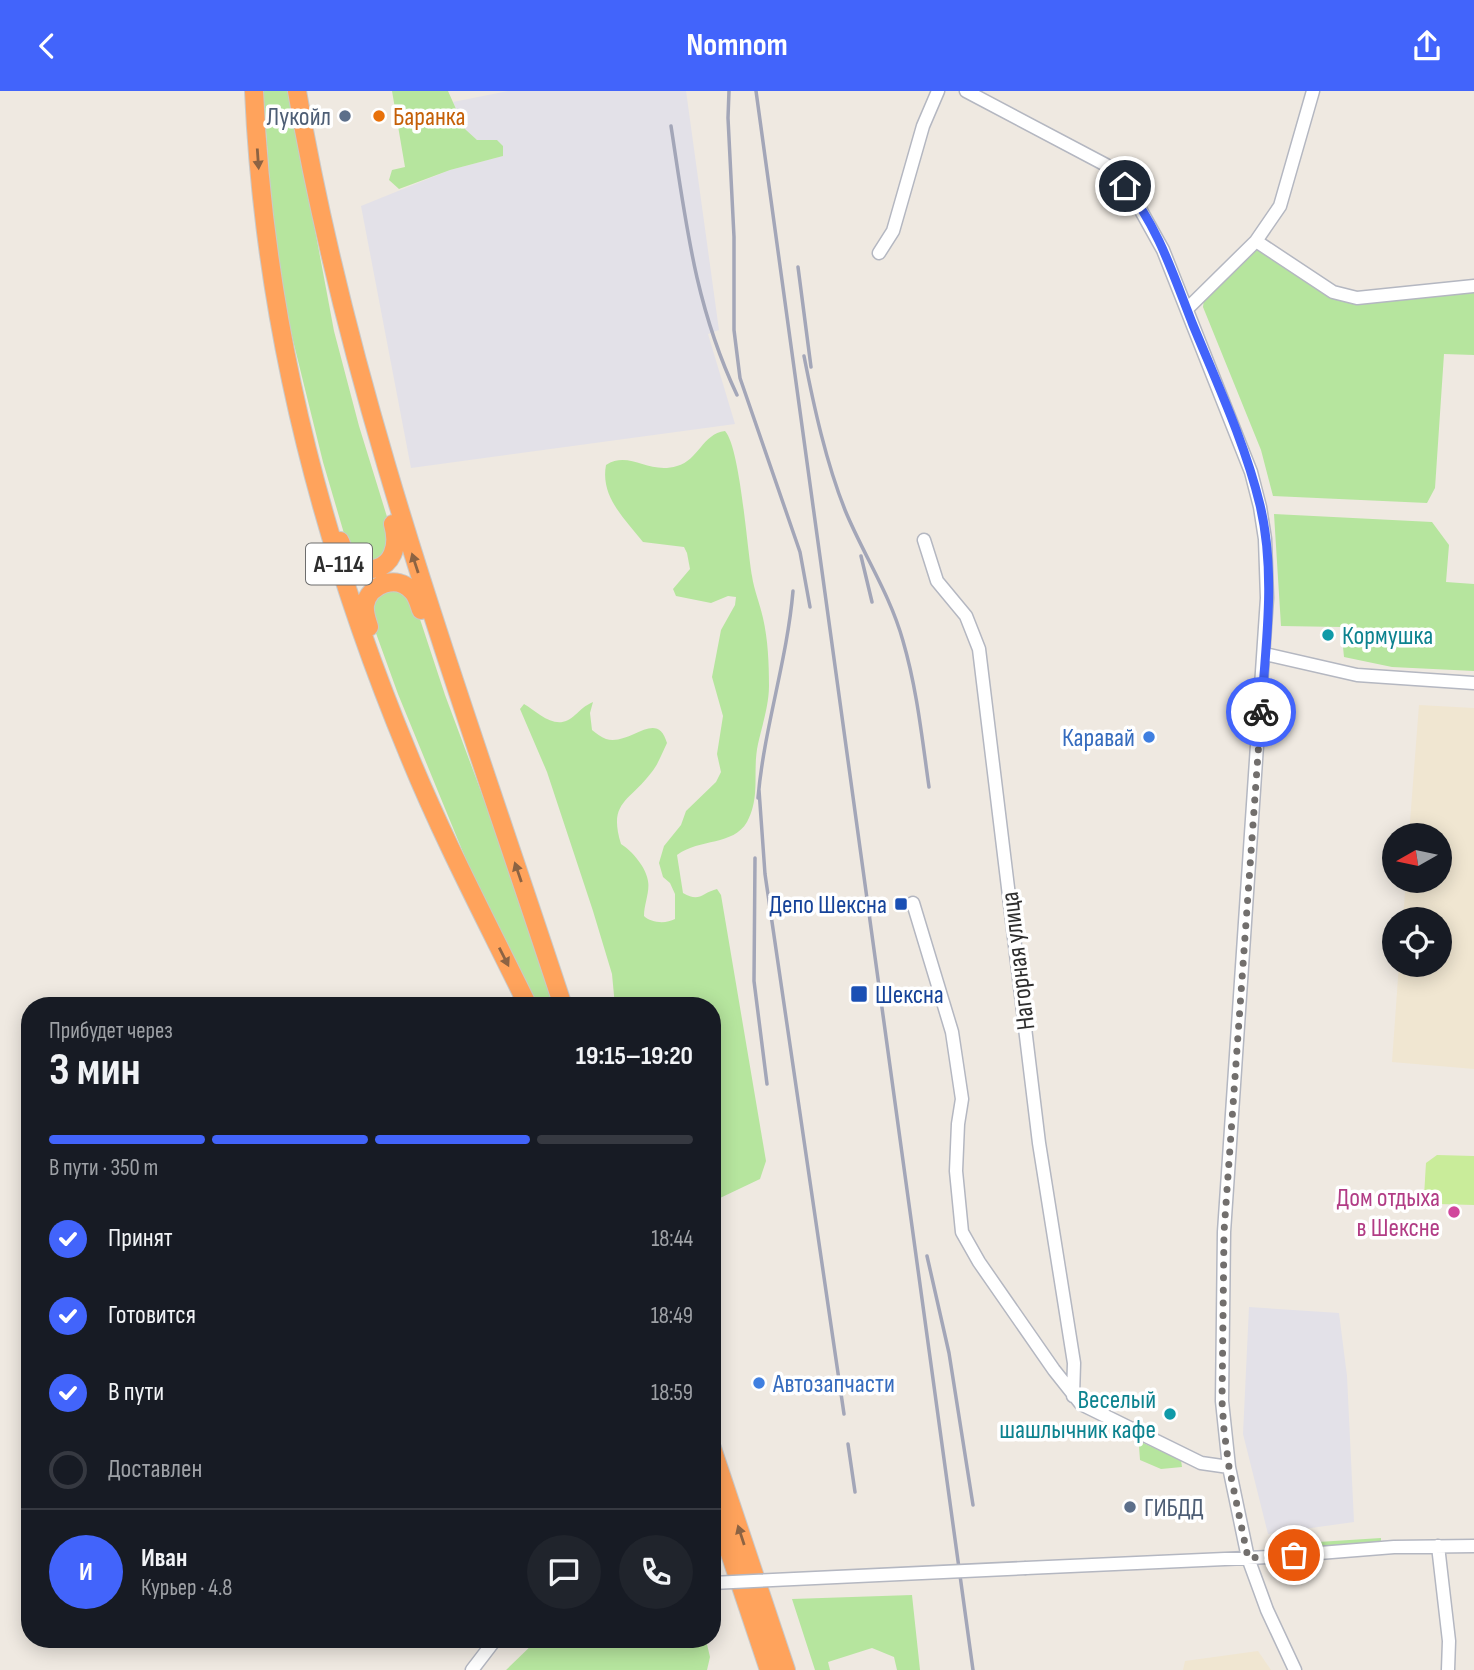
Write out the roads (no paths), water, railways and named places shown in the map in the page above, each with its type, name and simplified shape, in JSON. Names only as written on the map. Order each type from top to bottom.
[{"type":"highway","name":"А-114","points":[[254,91],[264,219],[278,308],[309,461],[359,625],[408,754],[524,997]]},
{"type":"highway","name":"А-114","points":[[278,308],[342,547],[352,562],[360,567],[383,565],[394,555],[396,534],[346,359],[297,91]]},
{"type":"highway","name":"А-114","points":[[321,216],[382,457],[560,997]]},
{"type":"highway","name":"А-114","points":[[484,918],[405,724],[368,622],[366,601],[379,585],[402,583],[416,596],[458,717],[497,810]]},
{"type":"highway","points":[[721,1475],[786,1670]]},
{"type":"highway","points":[[721,1527],[769,1670]]},
{"type":"street","points":[[879,253],[893,232],[923,125],[938,91]]},
{"type":"street","points":[[966,91],[1105,165],[1134,198],[1150,225],[1187,309],[1235,428],[1260,507],[1268,572],[1265,654],[1224,1232],[1222,1401],[1229,1467],[1248,1558],[1267,1610],[1295,1670]]},
{"type":"street","points":[[1187,309],[1255,241],[1280,206],[1313,91]]},
{"type":"street","points":[[1255,241],[1333,292],[1357,298],[1474,286]]},
{"type":"street","name":"Нагорная улица","points":[[924,540],[937,581],[966,616],[979,649],[1036,1117],[1074,1363],[1073,1395]]},
{"type":"street","points":[[1265,654],[1357,675],[1474,683]]},
{"type":"street","points":[[913,903],[952,1032],[962,1098],[956,1171],[961,1232],[979,1262],[1073,1395],[1090,1410],[1201,1463],[1229,1467]]},
{"type":"street","points":[[1438,1546],[1448,1628],[1448,1670]]},
{"type":"street","points":[[721,1583],[1474,1546]]},
{"type":"street","points":[[753,1621],[764,1670]]},
{"type":"street","points":[[472,1670],[489,1648]]},
{"type":"railway","points":[[729,91],[734,330],[740,378],[800,552],[810,607]]},
{"type":"railway","points":[[756,91],[973,1670]]},
{"type":"railway","points":[[671,126],[694,264],[711,329],[737,395]]},
{"type":"railway","points":[[798,267],[811,367]]},
{"type":"railway","points":[[804,356],[821,434],[838,492],[884,590],[903,641],[916,695],[929,787]]},
{"type":"railway","points":[[861,556],[872,602]]},
{"type":"railway","points":[[758,798],[793,591]]},
{"type":"railway","points":[[759,790],[765,874],[844,1414]]},
{"type":"railway","points":[[755,858],[754,981],[767,1084]]},
{"type":"railway","points":[[927,1256],[949,1353],[973,1505]]},
{"type":"railway","points":[[848,1444],[855,1492]]},
{"type":"place","name":"Лукойл","points":[[345,116]]},
{"type":"place","name":"Баранка","points":[[379,116]]},
{"type":"place","name":"Кормушка","points":[[1328,635]]},
{"type":"place","name":"Каравай","points":[[1149,737]]},
{"type":"place","name":"Депо Шексна","points":[[901,904]]},
{"type":"place","name":"Шексна","points":[[859,994]]},
{"type":"place","name":"Дом отдыха в Шекснe","points":[[1454,1212]]},
{"type":"place","name":"Автозапчасти","points":[[759,1383]]},
{"type":"place","name":"Веселый шашлычник кафе","points":[[1170,1414]]},
{"type":"place","name":"ГИБДД","points":[[1130,1507]]}]
